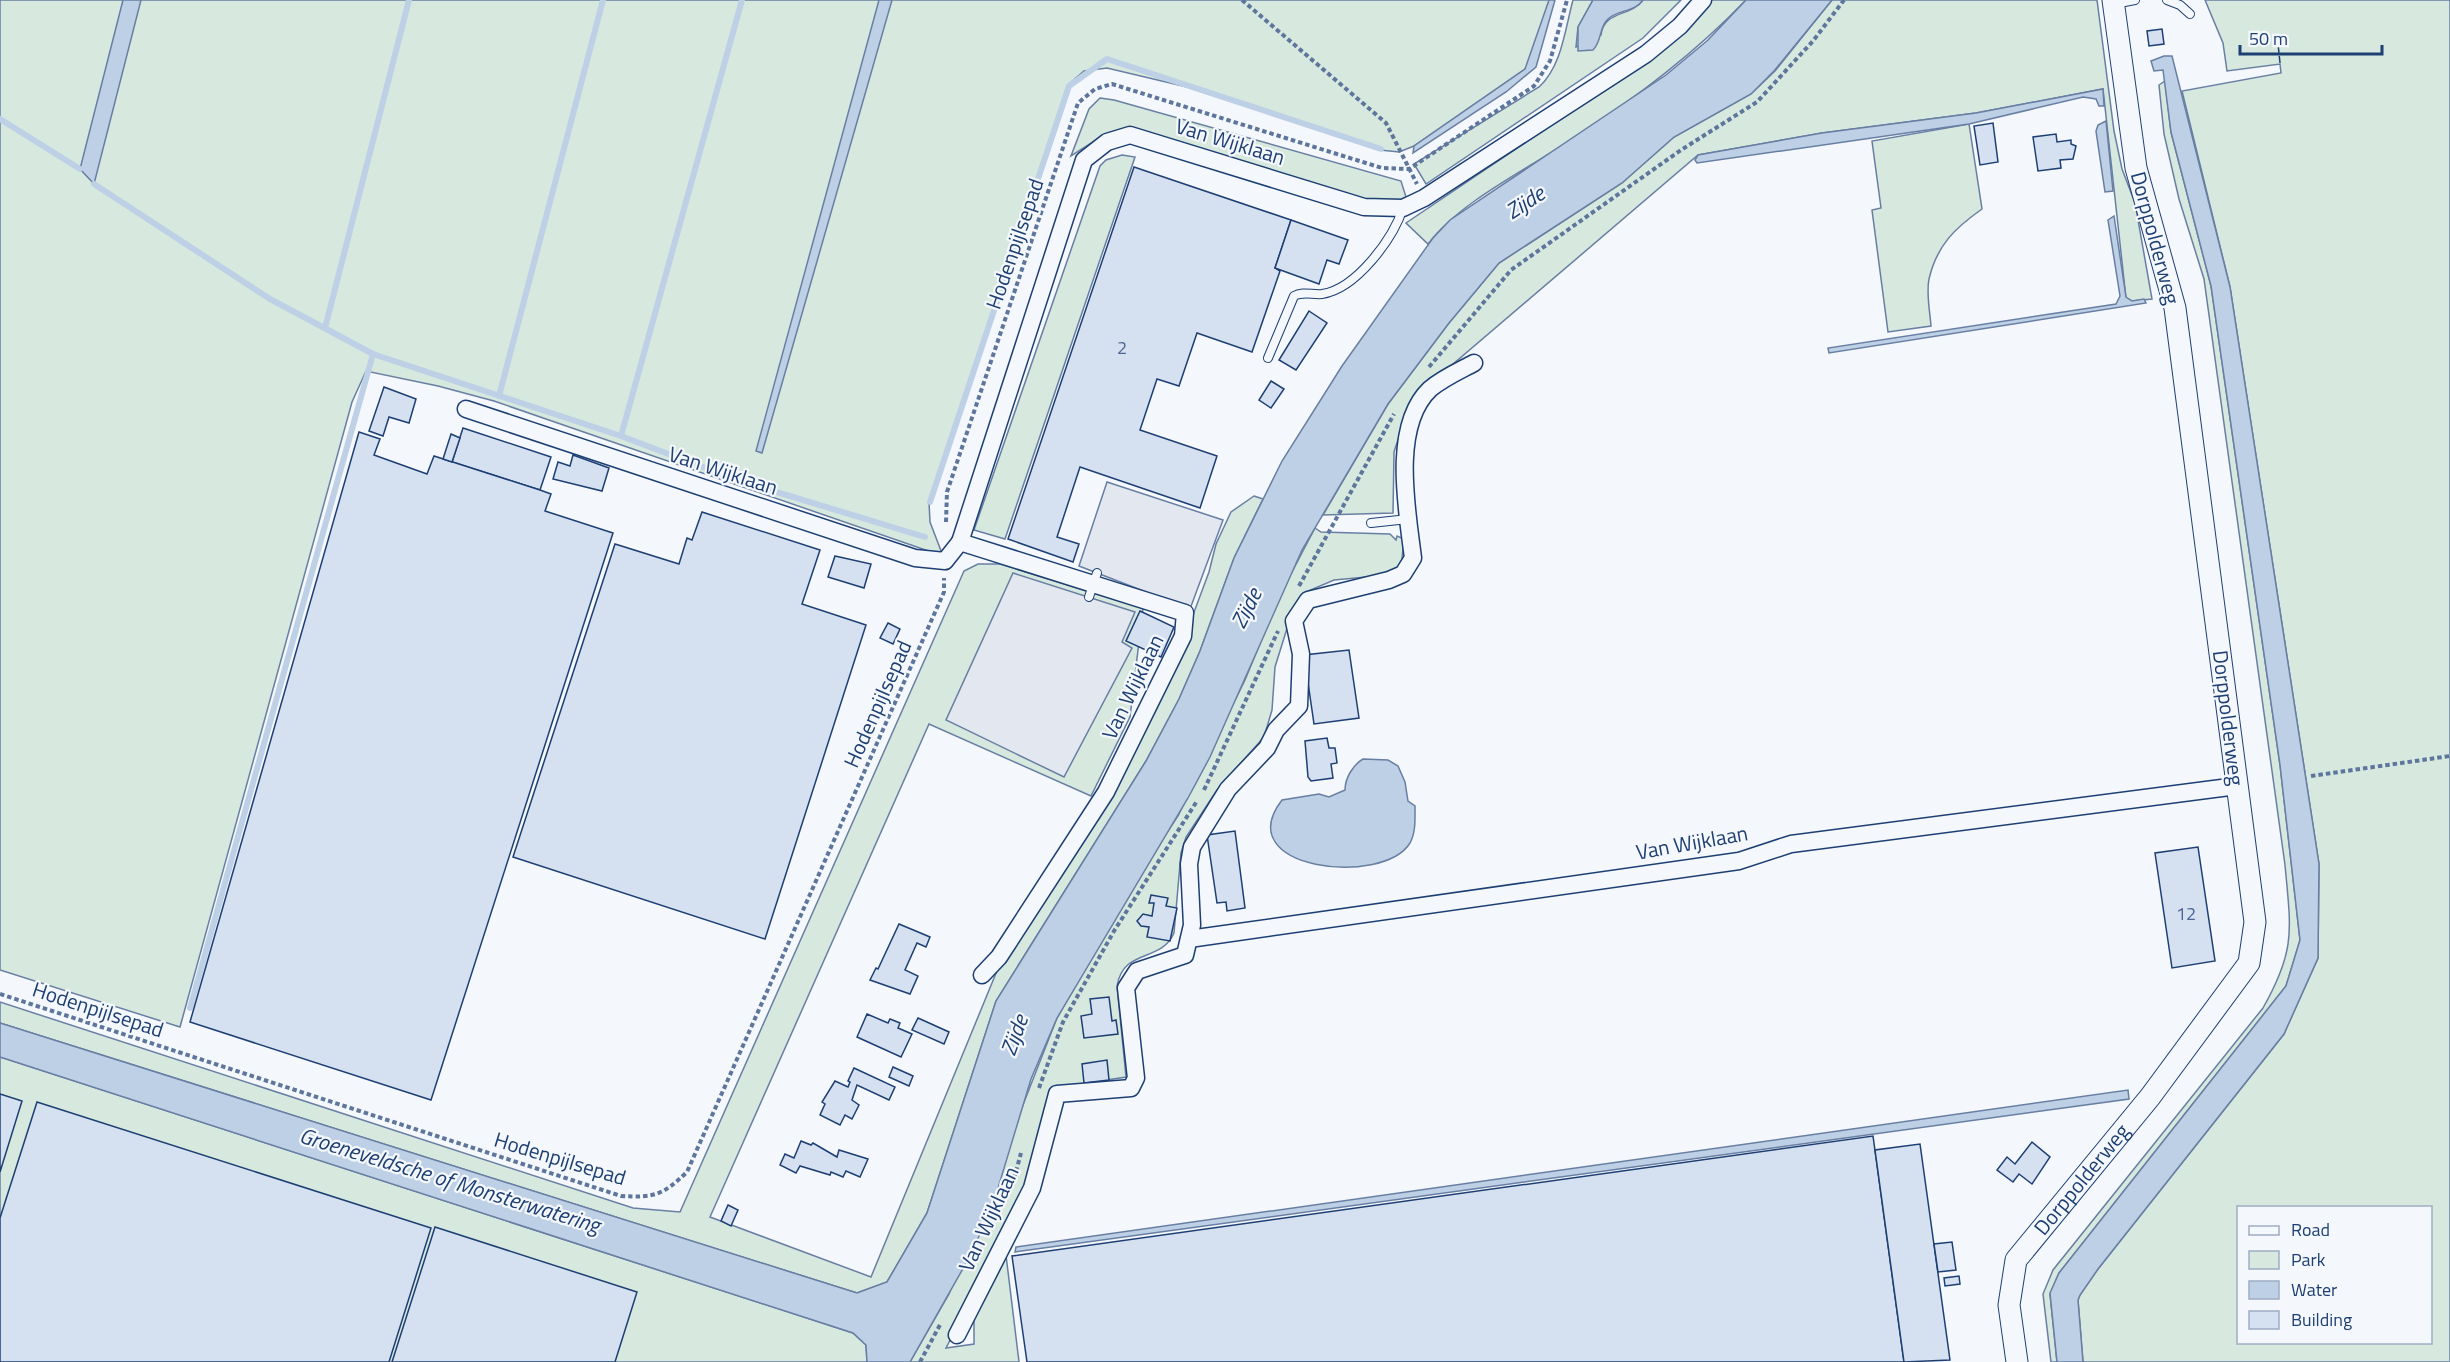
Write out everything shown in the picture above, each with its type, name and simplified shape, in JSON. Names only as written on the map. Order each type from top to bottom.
[{"type":"street","name":"Van Wijklaan","points":[[466,409],[915,558],[945,561],[960,542],[1084,160],[1107,142],[1130,135],[1364,207],[1403,208],[1424,198],[1646,54],[1680,26],[1703,0]]},
{"type":"street","name":"Dorppolderweg","points":[[2017,1362],[2009,1305],[2016,1260],[2150,1097],[2249,963],[2255,922],[2175,308],[2136,168],[2113,2]]},
{"type":"street","points":[[1189,939],[1193,910],[1188,864],[1192,847],[1228,789],[1267,748],[1276,730],[1299,706],[1301,654],[1294,621],[1308,600],[1389,580],[1403,574],[1413,558],[1408,519],[1404,447],[1419,403],[1441,380],[1474,363]]},
{"type":"street","name":"Van Wijklaan","points":[[960,542],[1185,613],[1183,636],[1106,792],[999,957],[982,975]]},
{"type":"street","name":"Van Wijklaan","points":[[957,1335],[1032,1188],[1046,1143],[1056,1094],[1131,1088],[1136,1078],[1126,988],[1137,971],[1185,955],[1189,939],[1739,861],[1791,844],[2237,786]]},
{"type":"lane","points":[[2113,2],[2134,0]]},
{"type":"lane","points":[[2167,0],[2180,5],[2190,14]]},
{"type":"lane","points":[[1268,358],[1294,296],[1299,293],[1322,294],[1354,280],[1399,221],[1403,208]]},
{"type":"lane","points":[[1371,523],[1408,519]]},
{"type":"path","points":[[1242,0],[1386,123],[1424,198]]},
{"type":"path","points":[[1409,169],[1534,86],[1550,61],[1567,0]]},
{"type":"path","name":"Hodenpijlsepad","points":[[946,526],[947,492],[1078,103],[1095,89],[1112,84],[1382,168],[1409,169]]},
{"type":"path","name":"Hodenpijlsepad","points":[[0,994],[621,1196],[648,1198],[669,1189],[687,1172],[930,624],[944,592],[945,561]]},
{"type":"path","points":[[2312,776],[2450,756]]},
{"type":"green space","points":[[0,0],[1551,0],[1531,65],[1414,146],[1399,152],[1380,150],[1187,87],[1107,68],[1084,71],[1068,85],[929,502],[930,522],[943,556],[494,401],[438,386],[366,371],[352,402],[180,1027],[0,970]]},
{"type":"green space","points":[[1573,0],[1593,0],[1578,27],[1576,47],[1601,35],[1607,21],[1632,9],[1643,0],[1681,0],[1643,38],[1426,184],[1414,164],[1539,87],[1547,78],[1562,46]]},
{"type":"green space","points":[[1710,0],[1746,0],[1686,56],[1643,90],[1576,137],[1477,200],[1441,229],[1428,244],[1406,223],[1593,97]]},
{"type":"green space","points":[[1832,0],[2097,0],[2114,131],[2122,169],[2135,203],[2152,299],[2132,301],[2126,298],[2103,89],[1976,113],[1822,133],[1698,155],[1411,400],[1394,452],[1393,513],[1323,515],[1388,404],[1449,323],[1499,263],[1622,183],[1674,137],[1751,94],[1775,71]]},
{"type":"green space","points":[[2205,0],[2450,0],[2450,1362],[2083,1362],[2078,1300],[2080,1295],[2098,1269],[2284,1034],[2318,958],[2319,864],[2230,287],[2182,91],[2281,73],[2280,64],[2227,71],[2223,43]]},
{"type":"green space","points":[[2165,81],[2171,132],[2211,286],[2280,765],[2300,940],[2286,986],[2059,1273],[2050,1294],[2057,1362],[2051,1362],[2043,1294],[2053,1270],[2263,1008],[2281,970],[2289,939],[2285,865],[2204,279],[2179,199],[2164,134],[2159,85]]},
{"type":"green space","points":[[1100,98],[1401,181],[1406,197],[1382,208],[1197,153],[1099,138],[1071,156],[1089,109]]},
{"type":"green space","points":[[1969,124],[1982,209],[1948,238],[1932,267],[1928,284],[1931,326],[1888,332],[1872,210],[1881,208],[1872,141]]},
{"type":"green space","points":[[1122,155],[1135,157],[1005,539],[974,530],[1100,166],[1106,160]]},
{"type":"green space","points":[[1254,496],[1263,499],[1234,558],[1200,651],[1179,699],[1146,761],[996,1001],[927,1213],[887,1282],[857,1293],[0,1023],[0,1002],[633,1208],[680,1212],[964,571],[978,564],[1000,564],[1143,608],[1130,717],[1091,796],[929,724],[710,1217],[871,1277],[999,966],[1013,949],[1190,623],[1209,572],[1216,544],[1231,512]]},
{"type":"green space","points":[[1315,528],[1321,532],[1390,534],[1396,540],[1397,536],[1404,539],[1401,568],[1377,576],[1334,580],[1308,591],[1299,603],[1289,622],[1275,667],[1272,710],[1264,737],[1217,790],[1186,837],[1181,853],[1174,933],[1160,949],[1134,960],[1121,974],[1117,986],[1126,1077],[1056,1088],[1012,1223],[946,1348],[974,1344],[974,1311],[1005,1247],[1019,1362],[910,1362],[949,1294],[1057,1018],[1147,863],[1178,816],[1245,680],[1281,593]]},
{"type":"green space","points":[[0,1057],[853,1333],[866,1345],[867,1362],[6,1362],[0,1359]]},
{"type":"shaded area","points":[[1107,482],[1223,520],[1190,609],[1079,566]]},
{"type":"shaded area","points":[[1013,573],[1135,612],[1122,642],[1132,648],[1064,777],[946,720]]},
{"type":"water","points":[[123,0],[141,0],[94,184],[80,169]]},
{"type":"water","points":[[879,0],[892,0],[762,453],[756,451]]},
{"type":"water","points":[[1549,0],[1555,0],[1536,67],[1506,92],[1413,153],[1414,146],[1525,69]]},
{"type":"water","points":[[1593,0],[1643,0],[1635,7],[1607,20],[1593,50],[1578,51],[1578,27]]},
{"type":"water","points":[[1746,0],[1832,0],[1774,71],[1751,94],[1674,137],[1622,183],[1499,263],[1449,323],[1388,404],[1302,550],[1210,757],[1188,798],[1057,1018],[1031,1079],[992,1208],[969,1258],[910,1362],[867,1362],[866,1345],[853,1333],[0,1057],[0,1023],[857,1293],[887,1282],[927,1213],[996,1001],[1146,761],[1179,699],[1200,651],[1234,558],[1282,461],[1342,366],[1433,238],[1450,220],[1666,75],[1708,40]]},
{"type":"water","points":[[2164,56],[2172,56],[2230,287],[2319,864],[2318,958],[2284,1034],[2098,1269],[2080,1295],[2078,1300],[2083,1362],[2057,1362],[2050,1293],[2059,1273],[2286,986],[2300,940],[2280,765],[2211,286],[2171,132],[2163,70],[2154,71],[2151,61]]},
{"type":"water","points":[[2103,89],[2104,106],[2099,106],[2096,99],[2083,97],[1969,124],[1697,163],[1695,160],[1698,155],[1822,133],[1976,113]]},
{"type":"water","points":[[2106,121],[2113,191],[2105,192],[2096,131],[2098,125]]},
{"type":"water","points":[[2114,216],[2126,297],[2132,301],[2144,299],[2146,303],[1829,353],[1828,348],[2116,304],[2120,296],[2108,220]]},
{"type":"water","points":[[1363,759],[1388,760],[1398,766],[1405,782],[1408,801],[1415,806],[1414,830],[1410,843],[1395,857],[1371,865],[1343,867],[1316,864],[1292,856],[1275,842],[1271,824],[1282,800],[1319,794],[1329,797],[1345,790],[1350,772]]},
{"type":"water","points":[[2128,1090],[2129,1099],[1015,1252],[1016,1247]]},
{"type":"building","points":[[2162,29],[2164,44],[2149,46],[2147,31]]},
{"type":"building","points":[[1993,123],[1998,162],[1980,165],[1974,126]]},
{"type":"building","points":[[2056,134],[2057,142],[2071,140],[2071,144],[2076,146],[2073,159],[2060,160],[2061,168],[2038,171],[2033,137]]},
{"type":"building","points":[[1134,167],[1291,220],[1275,268],[1280,271],[1252,352],[1197,333],[1179,386],[1157,379],[1140,430],[1217,456],[1200,508],[1080,467],[1057,537],[1079,544],[1073,562],[1008,539]]},
{"type":"building","points":[[1291,220],[1348,240],[1339,264],[1327,260],[1319,284],[1275,268]]},
{"type":"building","points":[[1309,311],[1327,323],[1296,370],[1279,360]]},
{"type":"building","points":[[1271,381],[1284,389],[1271,408],[1259,400]]},
{"type":"building","points":[[384,387],[416,399],[409,423],[389,417],[383,436],[369,431]]},
{"type":"building","points":[[463,428],[551,457],[540,490],[452,462]]},
{"type":"building","points":[[359,432],[380,439],[374,455],[427,474],[434,456],[540,490],[551,494],[545,511],[613,533],[431,1100],[190,1022]]},
{"type":"building","points":[[451,434],[460,438],[452,462],[443,459]]},
{"type":"building","points":[[573,455],[609,468],[602,491],[553,479],[558,462],[570,466]]},
{"type":"building","points":[[702,512],[820,550],[802,604],[866,625],[765,939],[513,857],[615,544],[679,564],[687,538],[692,540]]},
{"type":"building","points":[[835,556],[871,564],[864,588],[828,577]]},
{"type":"building","points":[[1140,611],[1174,627],[1161,657],[1126,641]]},
{"type":"building","points":[[888,623],[900,629],[893,644],[880,638]]},
{"type":"building","points":[[1349,650],[1359,718],[1314,724],[1304,655]]},
{"type":"building","points":[[1327,738],[1329,748],[1335,748],[1337,763],[1331,764],[1333,778],[1311,781],[1308,777],[1305,741]]},
{"type":"building","points":[[1235,831],[1245,908],[1227,911],[1226,902],[1217,903],[1207,835]]},
{"type":"building","points":[[2198,847],[2215,961],[2172,968],[2155,853]]},
{"type":"building","points":[[1151,895],[1168,898],[1166,906],[1177,908],[1170,941],[1147,937],[1149,927],[1141,926],[1137,921],[1143,914],[1152,916],[1154,903],[1149,903]]},
{"type":"building","points":[[899,924],[930,937],[926,947],[917,943],[905,970],[918,976],[910,994],[870,980],[876,968],[878,969]]},
{"type":"building","points":[[1109,997],[1112,1021],[1116,1020],[1118,1034],[1084,1038],[1081,1016],[1092,1014],[1090,999]]},
{"type":"building","points":[[867,1014],[888,1023],[890,1019],[900,1023],[898,1028],[912,1034],[901,1057],[857,1037]]},
{"type":"building","points":[[918,1018],[949,1032],[944,1044],[912,1030]]},
{"type":"building","points":[[1107,1060],[1109,1080],[1084,1083],[1082,1064]]},
{"type":"building","points":[[893,1067],[913,1076],[909,1086],[889,1077]]},
{"type":"building","points":[[854,1068],[895,1087],[889,1100],[857,1085],[852,1100],[859,1105],[852,1119],[845,1115],[840,1125],[820,1115],[825,1104],[822,1102],[835,1081],[848,1087],[850,1082],[848,1081]]},
{"type":"building","points":[[0,1094],[22,1101],[0,1172]]},
{"type":"building","points":[[37,1102],[431,1228],[389,1362],[0,1362],[0,1218]]},
{"type":"building","points":[[1873,1136],[1904,1362],[1027,1362],[1012,1256]]},
{"type":"building","points":[[801,1141],[811,1145],[813,1143],[837,1157],[839,1150],[868,1159],[860,1177],[846,1171],[843,1177],[831,1172],[830,1175],[800,1166],[796,1173],[780,1165],[785,1154],[794,1158]]},
{"type":"building","points":[[2032,1142],[2050,1157],[2032,1184],[2019,1174],[2013,1182],[1997,1170],[2007,1157],[2015,1164]]},
{"type":"building","points":[[1920,1144],[1950,1360],[1904,1362],[1875,1150]]},
{"type":"building","points":[[728,1205],[738,1210],[731,1226],[721,1221]]},
{"type":"building","points":[[435,1227],[637,1292],[615,1362],[392,1362]]},
{"type":"building","points":[[1952,1242],[1956,1270],[1938,1272],[1934,1244]]},
{"type":"building","points":[[1959,1276],[1960,1284],[1945,1286],[1944,1278]]},
{"type":"waterway","points":[[325,328],[409,0]]},
{"type":"waterway","points":[[499,396],[603,0]]},
{"type":"waterway","points":[[621,436],[742,0]]},
{"type":"waterway","points":[[930,502],[1069,86],[1107,59],[1381,149]]},
{"type":"waterway","points":[[0,119],[80,169]]},
{"type":"waterway","points":[[94,184],[270,299],[373,354],[621,436],[737,480],[925,537]]},
{"type":"waterway","points":[[190,1008],[373,354]]},
{"type":"fence","points":[[2277,34],[2280,63]]},
{"type":"water label","name":"Zijde","points":[[1525,202]]},
{"type":"water label","name":"Zijde","points":[[1246,608]]},
{"type":"water label","name":"Zijde","points":[[1014,1035]]},
{"type":"water label","name":"Groeneveldsche of Monsterwatering","points":[[450,1180]]}]
